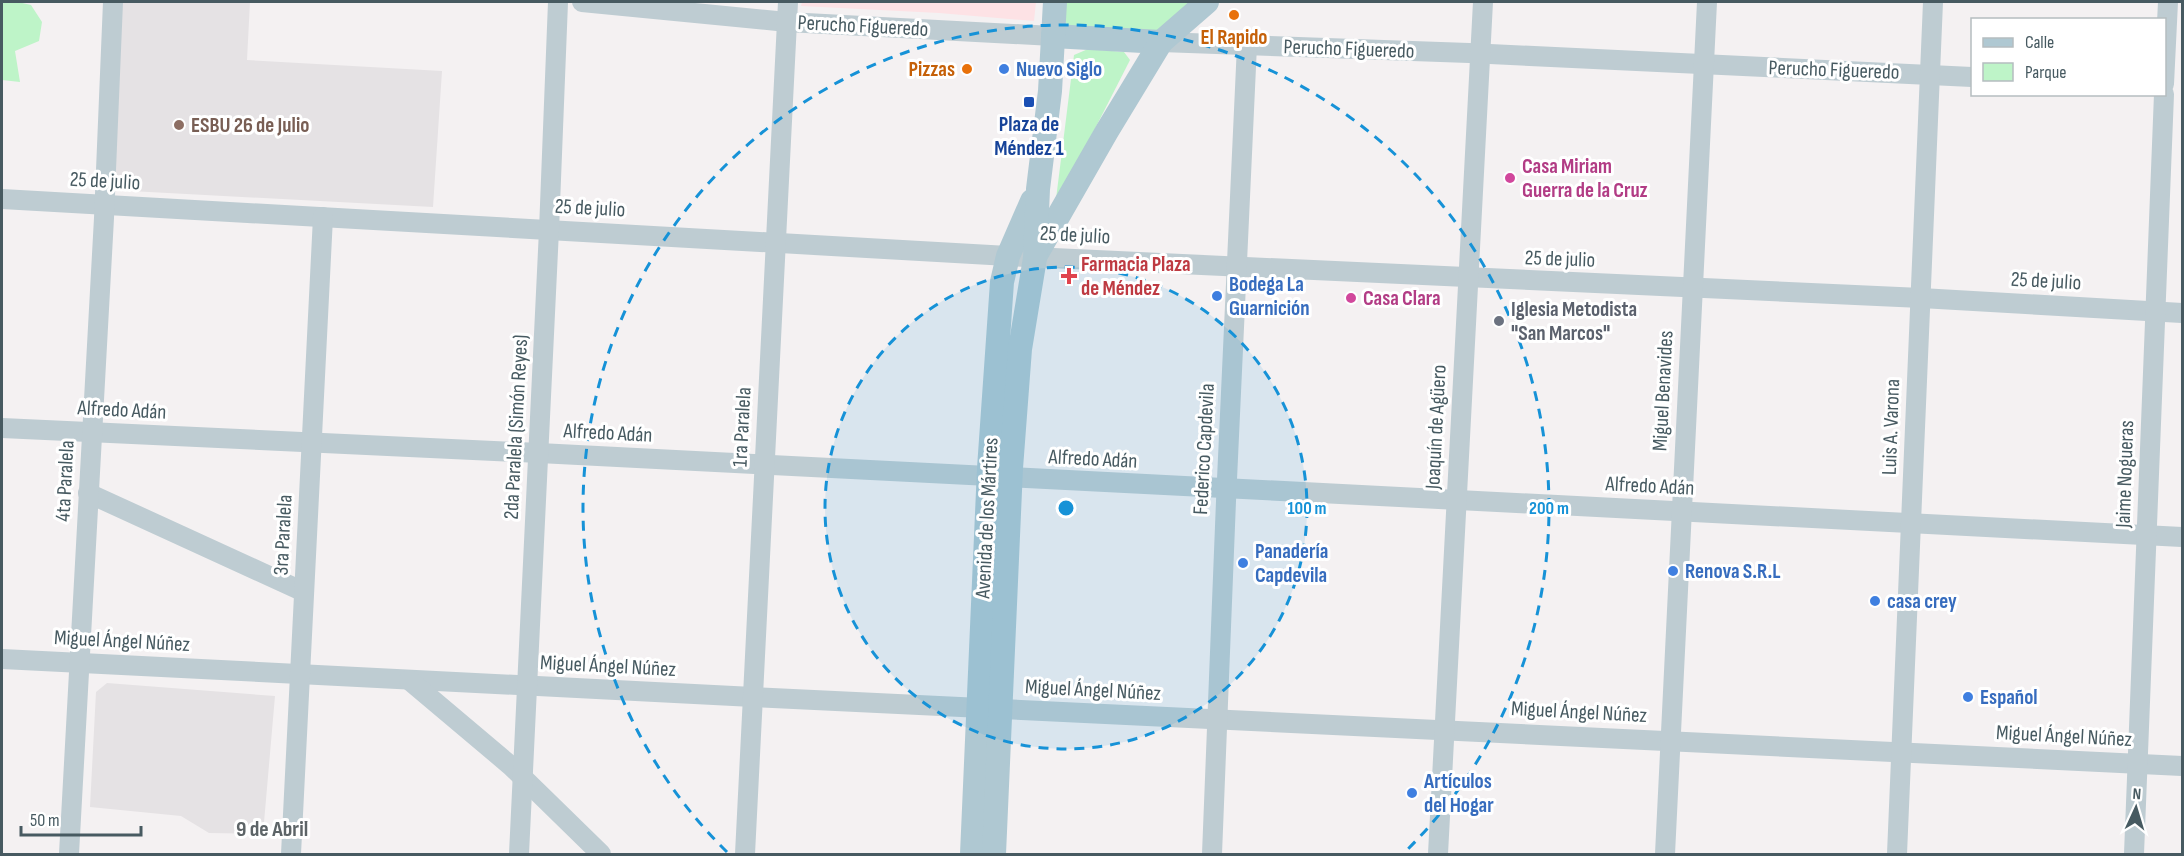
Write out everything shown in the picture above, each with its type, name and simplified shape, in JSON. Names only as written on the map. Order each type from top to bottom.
[{"type":"main road","name":"Avenida de los Mártires","points":[[999,478],[1035,258],[1038,189],[1050,91],[1056,2]]},
{"type":"main road","name":"Avenida de los Mártires","points":[[1035,258],[1161,42],[1206,2]]},
{"type":"main road","name":"Perucho Figueredo","points":[[1053,36],[1161,42]]},
{"type":"main road","name":"Avenida de los Mártires","points":[[972,855],[989,708],[999,478],[1002,282],[1008,256],[1038,189]]},
{"type":"main road","name":"Avenida de los Mártires","points":[[989,708],[994,855]]},
{"type":"street","name":"4ta Paralela","points":[[69,855],[104,205],[112,2]]},
{"type":"street","name":"2da Paralela (Simón Reyes)","points":[[519,855],[558,2]]},
{"type":"street","name":"Perucho Figueredo","points":[[582,2],[787,22],[1053,36]]},
{"type":"street","name":"1ra Paralela","points":[[745,855],[788,2]]},
{"type":"street","name":"Joaquín de Agüero","points":[[1438,855],[1483,2]]},
{"type":"street","name":"Miguel Benavides","points":[[1665,855],[1707,2]]},
{"type":"street","name":"Luis A. Varona","points":[[1897,855],[1933,2]]},
{"type":"street","points":[[2166,44],[2168,2]]},
{"type":"street","name":"Perucho Figueredo","points":[[1161,42],[1971,77]]},
{"type":"street","name":"Federico Capdevila","points":[[1212,855],[1226,489],[1247,45]]},
{"type":"street","points":[[2166,86],[2182,89]]},
{"type":"street","name":"Jaime Nogueras","points":[[2134,855],[2164,96]]},
{"type":"street","name":"25 de julio","points":[[2,199],[1035,258],[1921,298],[2182,313]]},
{"type":"street","name":"3ra Paralela","points":[[291,855],[323,218]]},
{"type":"street","name":"Alfredo Adán","points":[[2,428],[539,453],[2182,537]]},
{"type":"street","points":[[88,493],[304,592]]},
{"type":"street","name":"Miguel Ángel Núñez","points":[[2,659],[2182,766]]},
{"type":"street","points":[[409,680],[522,777],[601,855]]},
{"type":"shaded area","points":[[122,2],[250,2],[247,60],[442,71],[433,207],[112,190]]},
{"type":"shaded area","points":[[802,2],[1036,2],[1034,21],[939,13],[801,6]]},
{"type":"shaded area","points":[[107,683],[275,696],[263,834],[209,833],[181,816],[90,807],[96,692]]},
{"type":"green space","points":[[2,2],[31,5],[42,22],[39,41],[15,51],[20,82],[2,80]]},
{"type":"green space","points":[[1065,2],[1196,2],[1161,33],[1068,27],[1064,18]]},
{"type":"green space","points":[[1088,49],[1124,52],[1130,60],[1055,207],[1074,55]]},
{"type":"place","name":"El Rapido","points":[[1234,15]]},
{"type":"place","name":"Pizzas","points":[[967,69]]},
{"type":"place","name":"Nuevo Siglo","points":[[1004,69]]},
{"type":"place","name":"Plaza de Méndez 1","points":[[1029,102]]},
{"type":"place","name":"ESBU 26 de Julio","points":[[179,125]]},
{"type":"place","name":"Casa Miriam Guerra de la Cruz","points":[[1510,178]]},
{"type":"place","name":"Farmacia Plaza de Méndez","points":[[1069,276]]},
{"type":"place","name":"Bodega La Guarnición","points":[[1217,296]]},
{"type":"place","name":"Casa Clara","points":[[1351,298]]},
{"type":"place","name":"Iglesia Metodista \"San Marcos\"","points":[[1499,321]]},
{"type":"place","name":"Panadería Capdevila","points":[[1243,563]]},
{"type":"place","name":"Renova S.R.L","points":[[1673,571]]},
{"type":"place","name":"casa crey","points":[[1875,601]]},
{"type":"place","name":"Español","points":[[1968,697]]},
{"type":"place","name":"Artículos del Hogar","points":[[1412,793]]},
{"type":"district","name":"9 de Abril","points":[[272,829]]}]
